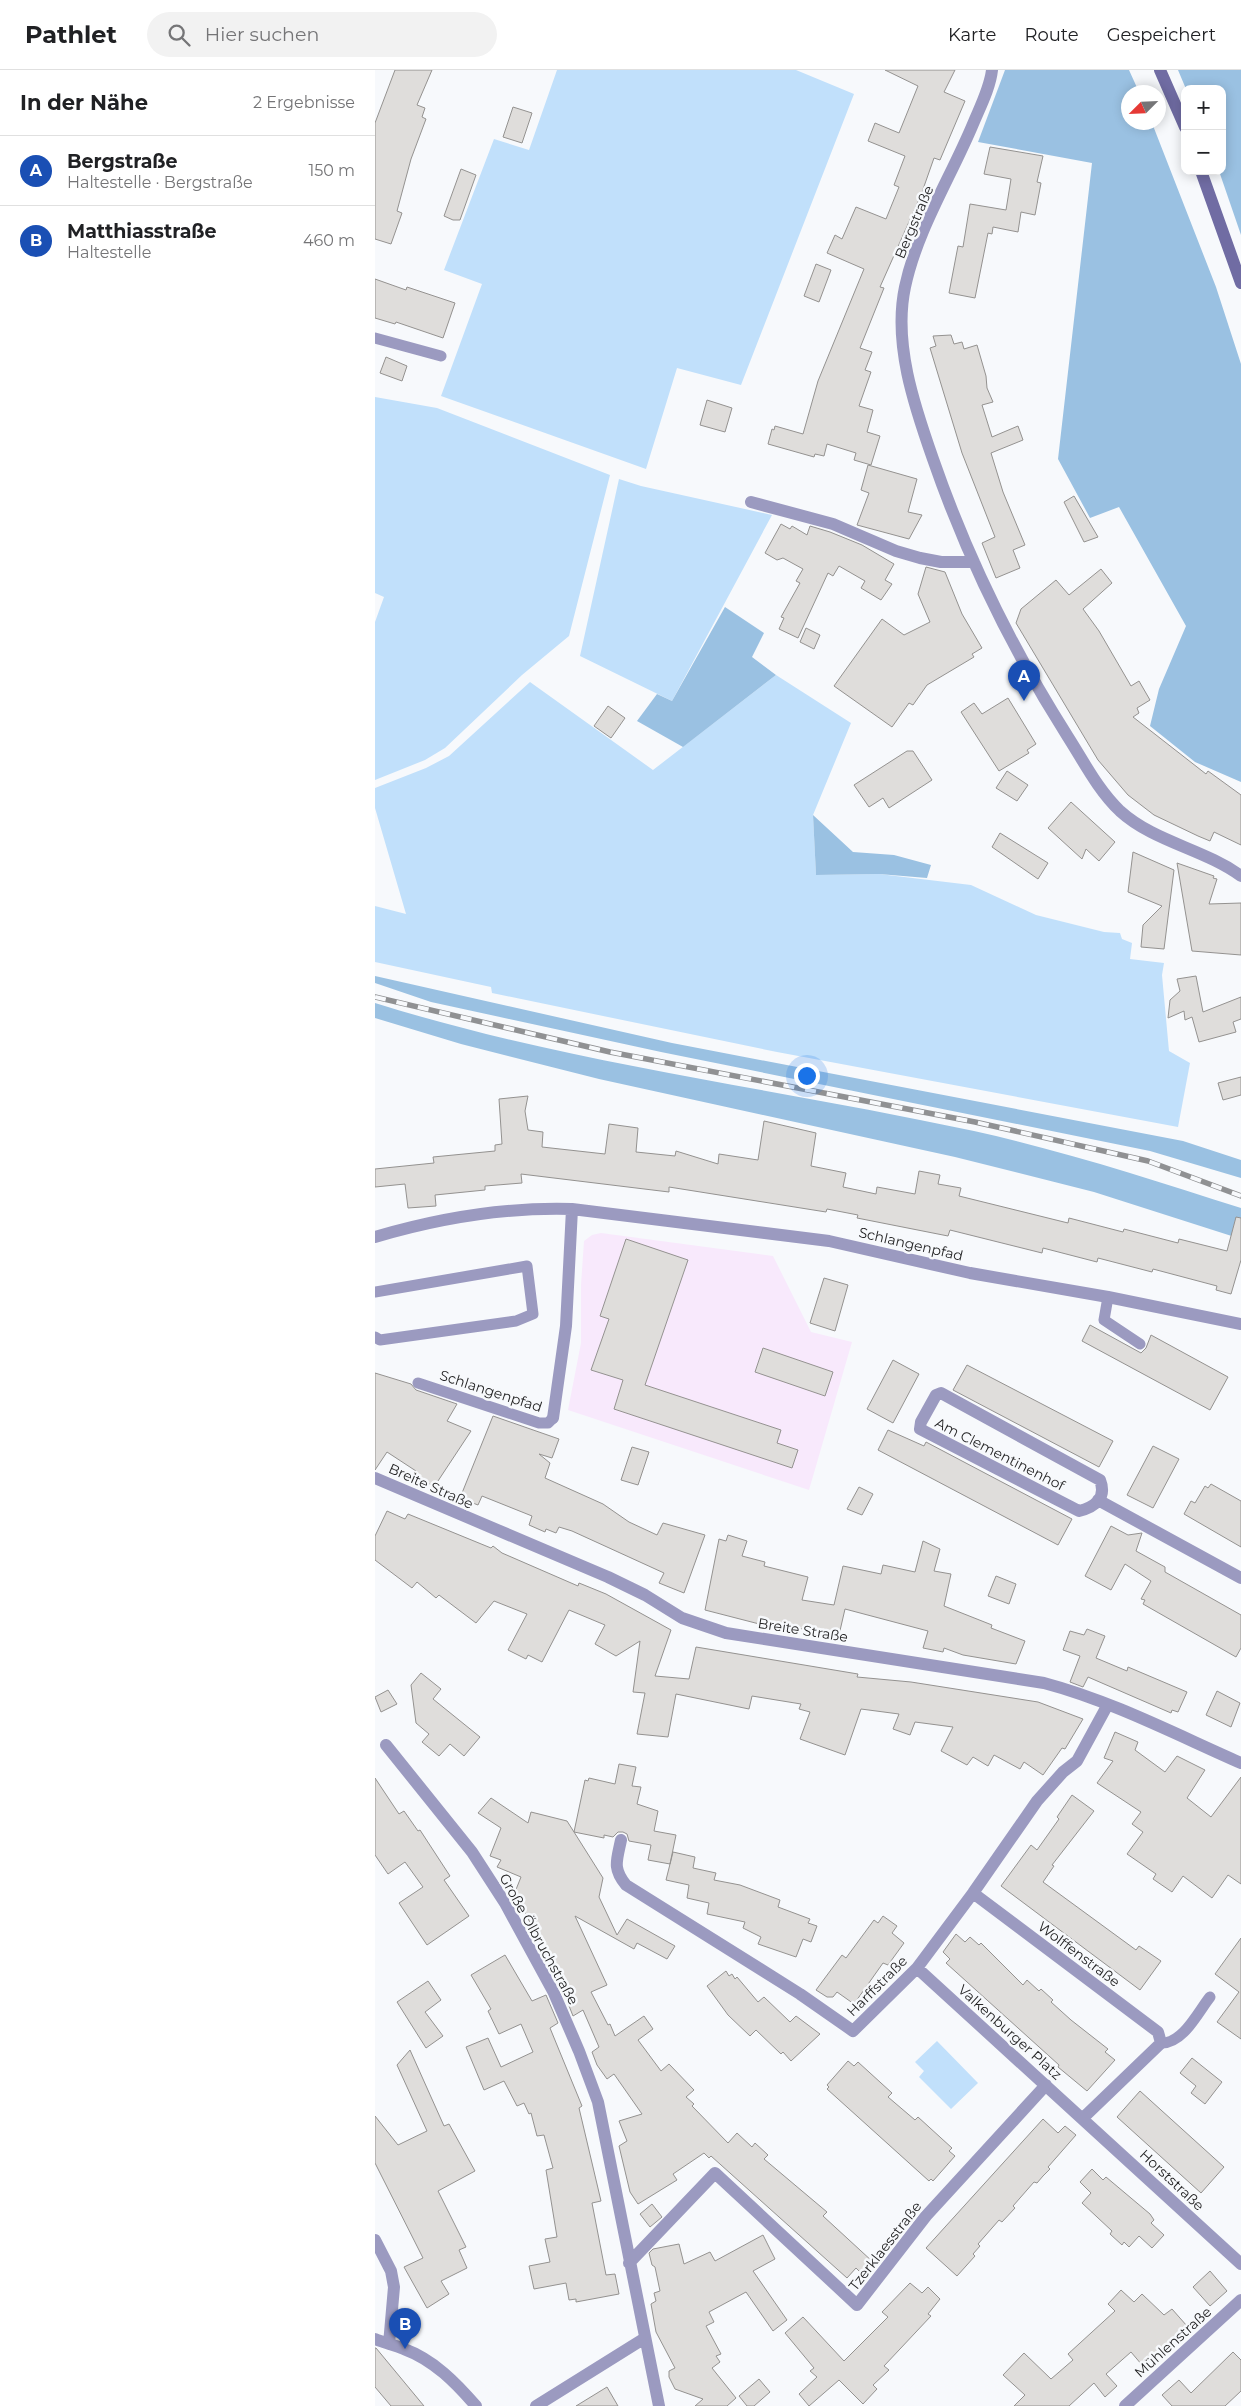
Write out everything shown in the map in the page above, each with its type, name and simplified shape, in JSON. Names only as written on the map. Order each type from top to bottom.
[{"type":"main road","points":[[1160,70],[1181,119]]},
{"type":"main road","points":[[1202,175],[1241,282]]},
{"type":"street","name":"Bergstraße","points":[[992,70],[983,99],[964,145],[918,245],[905,287],[901,322],[908,378],[923,432],[943,489],[998,616],[1038,689],[1102,790],[1120,811],[1139,825],[1224,864],[1241,876]]},
{"type":"street","points":[[751,502],[833,524],[896,551],[920,558],[941,562],[974,562]]},
{"type":"street","name":"Schlangenpfad","points":[[375,1236],[419,1224],[467,1216],[533,1208],[572,1209],[829,1242],[969,1273],[1241,1324]]},
{"type":"street","name":"Schlangenpfad","points":[[553,1418],[566,1326],[572,1209]]},
{"type":"street","name":"Am Clementinenhof","points":[[941,1393],[1100,1480],[1103,1488],[1098,1500],[1092,1508],[1079,1511],[920,1430],[921,1422],[937,1395],[941,1393]]},
{"type":"street","name":"Breite Straße","points":[[375,1478],[608,1577],[645,1595],[682,1618],[726,1633],[1044,1683],[1068,1690],[1241,1763]]},
{"type":"street","points":[[1098,1500],[1241,1578]]},
{"type":"street","name":"Harffstraße","points":[[621,1840],[615,1866],[619,1876],[627,1884],[853,2030],[917,1968],[1037,1801],[1063,1772],[1077,1761],[1107,1706]]},
{"type":"street","name":"Große Ölbruchstraße","points":[[386,1744],[472,1852],[505,1904],[554,1993],[599,2102],[629,2263],[659,2406]]},
{"type":"street","name":"Wolffenstraße","points":[[973,1892],[1158,2032],[1161,2043]]},
{"type":"street","name":"Valkenburger Platz","points":[[917,1968],[1083,2118]]},
{"type":"street","points":[[1083,2118],[1161,2043]]},
{"type":"street","name":"Tzerklaesstraße","points":[[629,2263],[715,2173],[857,2305],[926,2216],[1047,2085]]},
{"type":"street","name":"Horststraße","points":[[1083,2118],[1241,2264]]},
{"type":"street","points":[[375,2240],[391,2271],[394,2287],[389,2344]]},
{"type":"street","name":"Mühlenstraße","points":[[1125,2406],[1241,2300]]},
{"type":"street","points":[[536,2406],[645,2338]]},
{"type":"street","points":[[375,2339],[405,2349],[434,2364],[476,2406]]},
{"type":"lane","points":[[375,338],[441,356]]},
{"type":"lane","points":[[375,1292],[527,1266],[533,1314],[516,1321],[380,1340],[375,1337]]},
{"type":"lane","points":[[1108,1298],[1104,1320],[1140,1344]]},
{"type":"lane","name":"Schlangenpfad","points":[[419,1383],[539,1424],[548,1423],[553,1418]]},
{"type":"lane","points":[[1161,2043],[1169,2043],[1178,2038],[1210,1997]]},
{"type":"shaded area","points":[[557,70],[796,70],[854,94],[741,385],[677,368],[646,469],[441,396],[482,284],[444,270],[494,139],[529,150]]},
{"type":"shaded area","points":[[1005,70],[1129,70],[1136,85],[1121,85],[1121,130],[1155,130],[1216,287],[1241,364],[1241,782],[1195,762],[1150,726],[1159,689],[1186,626],[1119,507],[1090,518],[1058,459],[1092,163],[978,142]]},
{"type":"shaded area","points":[[1178,70],[1241,70],[1241,235],[1220,175],[1226,175],[1226,85],[1184,85]]},
{"type":"shaded area","points":[[375,397],[437,408],[610,475],[569,636],[522,675],[445,748],[425,760],[375,780],[375,622],[384,597],[375,593]]},
{"type":"shaded area","points":[[619,479],[641,486],[772,515],[672,701],[580,656]]},
{"type":"shaded area","points":[[725,607],[764,633],[752,657],[776,675],[683,747],[637,721],[657,694],[672,701]]},
{"type":"shaded area","points":[[776,675],[851,723],[813,815],[816,875],[879,874],[971,885],[1036,915],[1104,932],[1120,933],[1122,939],[1132,943],[1130,959],[1164,963],[1162,975],[1169,1051],[1190,1063],[1178,1127],[777,1052],[492,993],[491,987],[375,962],[375,906],[406,914],[375,808],[375,788],[426,768],[449,756],[530,682],[653,770]]},
{"type":"shaded area","points":[[813,815],[853,852],[894,855],[931,865],[927,878],[879,874],[816,875]]},
{"type":"shaded area","points":[[375,976],[672,1043],[1183,1141],[1241,1160],[1241,1178],[1150,1151],[661,1052],[431,1002],[375,983]]},
{"type":"shaded area","points":[[375,1003],[523,1043],[673,1074],[974,1131],[1109,1166],[1241,1208],[1241,1239],[1094,1192],[955,1157],[599,1079],[461,1044],[375,1018]]},
{"type":"shaded area","points":[[601,1233],[773,1256],[811,1332],[852,1342],[809,1490],[568,1410],[581,1343],[581,1285],[584,1241],[592,1235]]},
{"type":"shaded area","points":[[937,2041],[978,2083],[951,2109],[919,2077],[924,2071],[915,2062]]},
{"type":"building","points":[[395,70],[432,70],[417,105],[425,108],[422,117],[426,119],[411,159],[397,211],[402,213],[391,244],[375,239],[375,123]]},
{"type":"building","points":[[885,70],[955,70],[944,92],[965,101],[940,160],[934,158],[921,195],[880,287],[884,288],[860,348],[872,352],[865,370],[871,372],[859,406],[873,410],[867,432],[880,436],[871,465],[854,460],[856,453],[827,444],[824,456],[815,454],[814,457],[768,444],[772,429],[774,430],[775,426],[803,434],[818,381],[864,269],[827,253],[835,235],[842,239],[856,207],[886,219],[899,187],[894,185],[905,156],[868,141],[875,123],[899,133],[918,86]]},
{"type":"building","points":[[513,107],[532,113],[522,143],[503,137]]},
{"type":"building","points":[[990,147],[1043,156],[1037,182],[1041,183],[1035,215],[1021,212],[1018,232],[993,227],[992,234],[988,233],[975,298],[949,293],[958,246],[963,247],[970,204],[1006,210],[1011,179],[984,174]]},
{"type":"building","points":[[461,169],[476,175],[460,220],[453,220],[444,216]]},
{"type":"building","points":[[816,264],[831,270],[819,302],[804,296]]},
{"type":"building","points":[[375,279],[406,290],[407,287],[455,303],[443,338],[396,322],[395,324],[375,318]]},
{"type":"building","points":[[951,335],[954,344],[962,342],[964,349],[977,345],[986,376],[987,388],[993,402],[982,405],[992,437],[1018,426],[1023,440],[991,453],[1003,492],[1025,545],[1013,550],[1020,568],[996,578],[982,543],[995,537],[962,453],[930,348],[936,346],[933,336]]},
{"type":"building","points":[[386,357],[407,366],[402,381],[380,373]]},
{"type":"building","points":[[707,400],[732,408],[725,432],[700,425]]},
{"type":"building","points":[[868,465],[917,479],[908,512],[922,515],[909,539],[857,525],[869,493],[861,490]]},
{"type":"building","points":[[1074,496],[1098,537],[1084,542],[1064,502]]},
{"type":"building","points":[[781,524],[790,529],[792,526],[807,535],[810,526],[862,545],[894,564],[885,580],[892,584],[881,600],[861,588],[865,581],[839,566],[833,576],[828,573],[798,638],[779,629],[784,618],[781,617],[800,583],[796,581],[803,569],[783,558],[777,560],[765,553]]},
{"type":"building","points":[[926,567],[945,572],[962,614],[982,648],[972,654],[974,657],[927,685],[913,705],[909,703],[892,727],[834,686],[882,619],[904,635],[930,622],[918,594]]},
{"type":"building","points":[[1101,569],[1112,583],[1083,609],[1099,631],[1131,686],[1139,681],[1150,700],[1137,708],[1139,713],[1133,717],[1206,774],[1208,771],[1241,795],[1241,845],[1214,832],[1210,841],[1198,836],[1154,815],[1128,795],[1098,760],[1016,623],[1021,609],[1056,580],[1069,595]]},
{"type":"building","points":[[806,628],[820,635],[814,649],[800,642]]},
{"type":"building","points":[[1008,698],[1036,744],[1027,750],[1029,753],[999,771],[961,712],[974,703],[982,714]]},
{"type":"building","points":[[608,706],[625,718],[611,738],[594,726]]},
{"type":"building","points":[[907,751],[913,751],[932,780],[889,808],[883,798],[869,807],[854,785]]},
{"type":"building","points":[[1007,771],[1028,785],[1017,801],[996,788]]},
{"type":"building","points":[[1071,802],[1115,842],[1099,861],[1086,849],[1082,859],[1048,828]]},
{"type":"building","points":[[1000,833],[1048,863],[1038,879],[992,847]]},
{"type":"building","points":[[1133,852],[1174,870],[1164,949],[1141,947],[1143,925],[1162,906],[1128,892]]},
{"type":"building","points":[[1177,863],[1214,876],[1213,878],[1217,879],[1209,904],[1241,903],[1241,955],[1192,951]]},
{"type":"building","points":[[1196,976],[1203,1012],[1241,997],[1241,1019],[1233,1022],[1236,1032],[1199,1042],[1192,1017],[1185,1020],[1184,1011],[1168,1018],[1170,1000],[1180,991],[1177,979]]},
{"type":"building","points":[[1241,1077],[1241,1095],[1223,1100],[1218,1083]]},
{"type":"building","points":[[528,1096],[525,1111],[528,1130],[543,1132],[542,1147],[605,1154],[609,1124],[638,1128],[636,1152],[675,1156],[676,1151],[718,1164],[719,1154],[758,1160],[764,1121],[816,1133],[811,1166],[846,1173],[843,1187],[876,1194],[877,1187],[915,1194],[919,1171],[940,1175],[938,1184],[961,1188],[959,1196],[1068,1223],[1069,1218],[1123,1232],[1124,1229],[1178,1243],[1179,1239],[1227,1251],[1236,1217],[1241,1218],[1241,1260],[1231,1294],[1216,1290],[1217,1286],[1153,1269],[1152,1272],[1098,1258],[1097,1262],[1043,1248],[1042,1253],[950,1230],[948,1236],[857,1218],[858,1215],[827,1209],[826,1212],[669,1187],[669,1192],[521,1174],[522,1183],[485,1186],[485,1190],[435,1195],[436,1206],[408,1208],[405,1184],[375,1187],[375,1169],[434,1163],[433,1157],[495,1151],[495,1145],[502,1144],[499,1099]]},
{"type":"building","points":[[626,1239],[688,1260],[645,1385],[781,1430],[777,1443],[798,1450],[792,1468],[614,1409],[623,1380],[591,1370],[609,1319],[600,1316]]},
{"type":"building","points":[[824,1278],[848,1285],[835,1331],[810,1323]]},
{"type":"building","points":[[1090,1325],[1141,1353],[1146,1348],[1151,1335],[1228,1377],[1210,1410],[1082,1341]]},
{"type":"building","points":[[763,1348],[833,1372],[825,1396],[755,1372]]},
{"type":"building","points":[[893,1360],[919,1374],[893,1423],[867,1409]]},
{"type":"building","points":[[967,1365],[1113,1441],[1099,1467],[953,1390]]},
{"type":"building","points":[[375,1373],[411,1384],[416,1390],[457,1404],[447,1421],[471,1431],[434,1487],[414,1473],[416,1471],[387,1452],[375,1470]]},
{"type":"building","points":[[493,1416],[559,1439],[552,1458],[539,1454],[550,1463],[545,1478],[603,1504],[629,1522],[657,1535],[663,1523],[705,1535],[684,1593],[659,1583],[664,1573],[572,1531],[559,1527],[556,1533],[546,1529],[545,1532],[529,1525],[532,1516],[482,1496],[478,1505],[460,1498]]},
{"type":"building","points":[[888,1430],[924,1446],[926,1442],[1072,1519],[1058,1545],[878,1450]]},
{"type":"building","points":[[1153,1446],[1179,1459],[1153,1508],[1127,1495]]},
{"type":"building","points":[[632,1447],[649,1452],[638,1485],[621,1480]]},
{"type":"building","points":[[1211,1484],[1241,1501],[1241,1547],[1184,1514],[1191,1501],[1195,1503],[1205,1486],[1208,1488]]},
{"type":"building","points":[[859,1487],[873,1494],[862,1515],[847,1509]]},
{"type":"building","points":[[387,1511],[405,1519],[408,1514],[491,1548],[493,1546],[502,1553],[578,1586],[579,1583],[606,1594],[671,1630],[655,1676],[689,1679],[696,1647],[858,1674],[857,1677],[911,1682],[1038,1702],[1083,1719],[1065,1749],[1062,1748],[1043,1775],[1024,1762],[1020,1769],[994,1755],[988,1766],[973,1757],[967,1765],[941,1751],[953,1727],[915,1722],[910,1735],[893,1729],[899,1714],[861,1709],[845,1755],[800,1739],[810,1712],[799,1709],[801,1704],[752,1696],[749,1709],[676,1694],[668,1737],[637,1734],[645,1693],[633,1692],[640,1641],[616,1656],[595,1644],[605,1625],[569,1610],[542,1662],[528,1655],[526,1659],[508,1650],[527,1614],[494,1601],[476,1623],[439,1595],[436,1598],[417,1582],[412,1588],[375,1560],[375,1536]]},
{"type":"building","points":[[1111,1526],[1128,1535],[1142,1533],[1136,1551],[1165,1567],[1165,1572],[1241,1615],[1241,1648],[1236,1657],[1143,1604],[1145,1600],[1141,1599],[1151,1581],[1125,1564],[1111,1590],[1085,1576]]},
{"type":"building","points":[[728,1535],[747,1541],[742,1556],[765,1562],[764,1566],[808,1577],[802,1600],[834,1605],[843,1566],[881,1574],[883,1565],[915,1572],[923,1541],[940,1549],[934,1571],[951,1574],[944,1606],[992,1625],[991,1628],[1025,1641],[1016,1664],[963,1655],[944,1648],[943,1652],[923,1648],[928,1631],[845,1609],[839,1635],[767,1623],[767,1626],[705,1610],[719,1539],[726,1541]]},
{"type":"building","points":[[996,1576],[1016,1584],[1009,1604],[988,1596]]},
{"type":"building","points":[[1087,1629],[1105,1636],[1096,1658],[1127,1671],[1128,1667],[1187,1692],[1178,1712],[1172,1710],[1171,1713],[1088,1677],[1083,1687],[1070,1682],[1080,1656],[1063,1650],[1070,1631],[1084,1635]]},
{"type":"building","points":[[421,1673],[441,1689],[433,1699],[480,1737],[464,1756],[450,1744],[439,1756],[422,1742],[429,1734],[416,1723],[411,1685]]},
{"type":"building","points":[[388,1690],[397,1704],[381,1712],[375,1697]]},
{"type":"building","points":[[1217,1691],[1240,1703],[1231,1727],[1206,1715]]},
{"type":"building","points":[[1115,1732],[1138,1742],[1135,1750],[1165,1772],[1177,1756],[1205,1770],[1187,1798],[1211,1817],[1241,1777],[1241,1884],[1228,1875],[1212,1898],[1183,1876],[1172,1892],[1153,1879],[1156,1874],[1127,1854],[1143,1832],[1132,1824],[1141,1812],[1097,1783],[1113,1761],[1104,1758]]},
{"type":"building","points":[[619,1764],[636,1767],[632,1786],[641,1787],[637,1804],[658,1811],[654,1831],[676,1835],[670,1864],[648,1860],[651,1845],[629,1841],[627,1834],[623,1832],[618,1832],[613,1837],[604,1835],[604,1838],[574,1832],[585,1780],[588,1781],[589,1778],[615,1784]]},
{"type":"building","points":[[375,1778],[399,1814],[404,1811],[418,1831],[420,1830],[450,1876],[444,1880],[469,1916],[427,1945],[399,1903],[423,1887],[405,1862],[388,1874],[375,1855]]},
{"type":"building","points":[[1072,1795],[1094,1811],[1052,1865],[1054,1866],[1043,1882],[1136,1950],[1139,1946],[1161,1961],[1140,1990],[1001,1886],[1031,1845],[1037,1850],[1059,1819],[1057,1817]]},
{"type":"building","points":[[491,1798],[528,1823],[531,1812],[567,1821],[603,1878],[599,1897],[617,1935],[627,1919],[675,1946],[667,1959],[637,1943],[634,1949],[575,1916],[607,1985],[591,1992],[615,2036],[644,2016],[653,2029],[638,2040],[661,2071],[669,2064],[694,2090],[686,2097],[694,2104],[692,2106],[728,2143],[737,2133],[752,2147],[755,2143],[768,2155],[764,2159],[827,2212],[823,2216],[873,2262],[862,2274],[856,2268],[847,2278],[711,2156],[709,2158],[704,2153],[673,2174],[677,2180],[638,2204],[630,2192],[619,2146],[627,2141],[619,2121],[642,2114],[614,2074],[607,2079],[597,2065],[592,2052],[599,2047],[583,2010],[573,2016],[562,1988],[515,1892],[521,1877],[497,1867],[501,1860],[490,1856],[501,1828],[478,1813]]},
{"type":"building","points":[[673,1852],[695,1857],[693,1868],[716,1873],[714,1880],[740,1885],[780,1900],[778,1907],[810,1919],[808,1923],[817,1926],[811,1942],[803,1939],[796,1957],[758,1944],[761,1937],[743,1928],[745,1922],[707,1914],[709,1903],[687,1898],[689,1885],[666,1880]]},
{"type":"building","points":[[883,1916],[897,1926],[892,1933],[904,1943],[888,1965],[883,1963],[854,2004],[837,1992],[833,1997],[827,1997],[816,1990],[842,1955],[846,1958],[874,1920],[878,1923]]},
{"type":"building","points":[[956,1934],[965,1942],[970,1937],[979,1945],[981,1943],[1023,1985],[1027,1980],[1039,1991],[1041,1989],[1053,2000],[1051,2002],[1071,2020],[1108,2049],[1105,2052],[1115,2060],[1087,2091],[1058,2067],[1059,2065],[946,1963],[950,1959],[943,1952]]},
{"type":"building","points":[[1241,1938],[1241,2039],[1217,2022],[1239,1992],[1215,1974]]},
{"type":"building","points":[[505,1955],[532,2001],[546,1995],[558,2023],[550,2028],[582,2106],[579,2108],[601,2201],[592,2203],[606,2275],[615,2274],[619,2294],[576,2302],[576,2299],[569,2300],[566,2283],[534,2289],[529,2266],[550,2262],[545,2239],[557,2237],[546,2170],[553,2168],[544,2135],[537,2136],[531,2113],[529,2114],[524,2103],[517,2106],[504,2081],[484,2090],[466,2047],[488,2038],[501,2067],[533,2052],[521,2024],[499,2034],[488,2011],[491,2009],[471,1975]]},
{"type":"building","points":[[726,1971],[729,1976],[732,1974],[735,1979],[737,1977],[758,2002],[764,1997],[790,2022],[796,2016],[820,2034],[791,2061],[756,2030],[750,2036],[728,2015],[707,1986]]},
{"type":"building","points":[[428,1981],[441,2000],[425,2012],[443,2036],[426,2048],[397,2002]]},
{"type":"building","points":[[410,2050],[444,2126],[449,2124],[475,2171],[438,2191],[466,2247],[459,2250],[467,2268],[441,2281],[449,2294],[427,2308],[404,2267],[423,2258],[375,2163],[375,2116],[398,2145],[427,2131],[397,2065]]},
{"type":"building","points":[[1192,2058],[1222,2082],[1205,2104],[1191,2093],[1196,2086],[1180,2073]]},
{"type":"building","points":[[848,2061],[854,2066],[858,2062],[892,2093],[888,2097],[915,2120],[918,2117],[952,2148],[949,2151],[955,2156],[933,2181],[931,2179],[929,2181],[827,2089],[829,2087],[827,2085]]},
{"type":"building","points":[[1140,2091],[1224,2167],[1201,2193],[1117,2117]]},
{"type":"building","points":[[1043,2119],[1058,2133],[1065,2126],[1076,2135],[1048,2167],[1050,2169],[1037,2183],[1034,2182],[1013,2206],[1015,2208],[1002,2222],[999,2220],[978,2244],[980,2246],[973,2254],[975,2256],[957,2276],[926,2248]]},
{"type":"building","points":[[1092,2169],[1103,2180],[1106,2177],[1150,2214],[1154,2220],[1151,2223],[1164,2235],[1152,2248],[1139,2236],[1129,2247],[1124,2242],[1122,2245],[1110,2234],[1112,2231],[1082,2203],[1091,2193],[1080,2182]]},
{"type":"building","points":[[652,2204],[662,2217],[650,2227],[640,2214]]},
{"type":"building","points":[[763,2235],[775,2259],[753,2271],[787,2320],[773,2331],[746,2292],[709,2312],[714,2322],[706,2326],[721,2354],[716,2356],[720,2362],[712,2368],[736,2398],[727,2406],[695,2406],[703,2399],[675,2389],[669,2377],[669,2371],[675,2368],[656,2332],[651,2304],[656,2301],[654,2293],[660,2291],[655,2267],[652,2265],[649,2253],[653,2249],[679,2244],[684,2264],[710,2252],[715,2261]]},
{"type":"building","points":[[1210,2271],[1227,2291],[1210,2306],[1193,2287]]},
{"type":"building","points":[[910,2283],[922,2293],[928,2287],[940,2299],[928,2314],[931,2316],[884,2366],[889,2370],[873,2385],[877,2389],[863,2404],[839,2380],[809,2406],[799,2394],[817,2377],[810,2371],[814,2368],[785,2333],[803,2317],[844,2361],[888,2317],[882,2312]]},
{"type":"building","points":[[1121,2290],[1134,2302],[1142,2294],[1164,2315],[1172,2309],[1187,2326],[1142,2365],[1131,2352],[1106,2374],[1117,2386],[1105,2397],[1094,2383],[1069,2406],[1014,2406],[1025,2395],[1003,2375],[1024,2353],[1051,2379],[1073,2360],[1068,2354],[1115,2311],[1108,2304]]},
{"type":"building","points":[[375,2348],[424,2406],[391,2406],[375,2387]]},
{"type":"building","points":[[1233,2352],[1241,2360],[1241,2391],[1225,2406],[1172,2406],[1162,2395],[1179,2380],[1191,2393]]},
{"type":"building","points":[[759,2379],[770,2392],[754,2406],[747,2406],[739,2396]]},
{"type":"building","points":[[607,2387],[618,2406],[576,2406]]},
{"type":"railway","points":[[375,997],[610,1052],[975,1122],[1148,1161],[1241,1196]]},
{"type":"place","name":"Bergstraße","points":[[1024,701]]},
{"type":"place","name":"Matthiasstraße","points":[[405,2349]]}]
